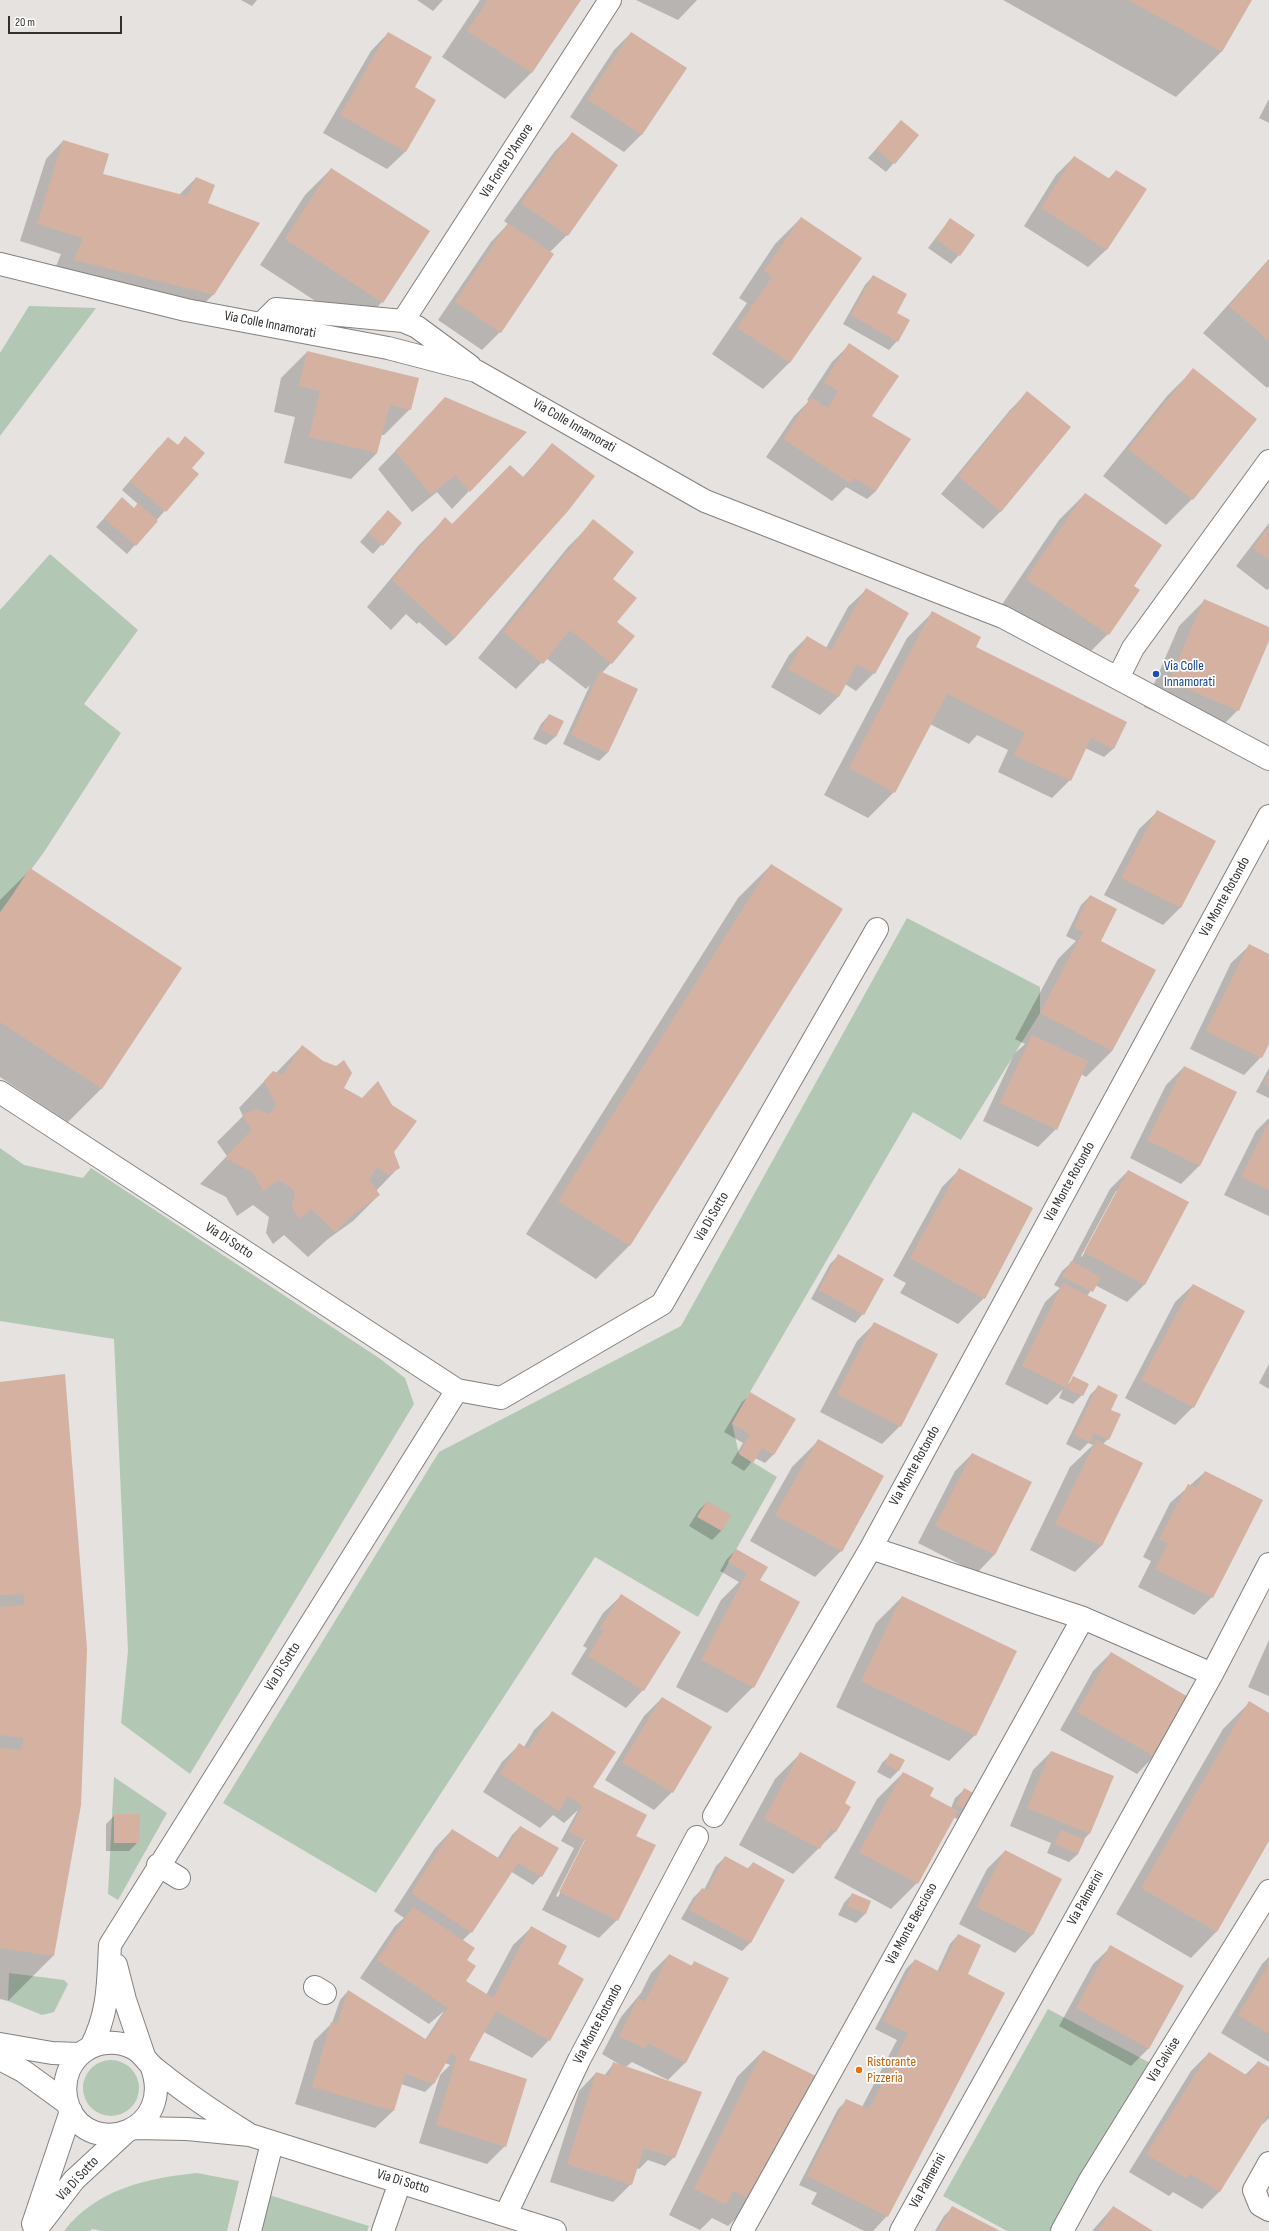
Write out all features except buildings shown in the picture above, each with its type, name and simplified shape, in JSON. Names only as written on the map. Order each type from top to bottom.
[{"type":"street","name":"Via Fonte D'Amore","points":[[403,321],[610,0]]},
{"type":"street","name":"Via Colle Innamorati","points":[[0,264],[186,310],[262,323],[388,348],[476,371],[705,501],[1003,617],[1269,759]]},
{"type":"street","points":[[262,323],[276,309],[403,321],[417,327],[476,371]]},
{"type":"street","points":[[1118,678],[1133,648],[1269,461]]},
{"type":"street","name":"Via Monte Rotondo","points":[[714,1816],[871,1548],[1269,816]]},
{"type":"street","name":"Via Di Sotto","points":[[0,1092],[457,1390],[501,1398],[662,1304],[877,929]]},
{"type":"street","name":"Via Di Sotto","points":[[85,2051],[102,2027],[108,1998],[110,1945],[457,1390]]},
{"type":"street","points":[[871,1548],[1083,1618],[1212,1674]]},
{"type":"street","name":"Via Palmerini","points":[[901,2231],[1212,1674],[1269,1564]]},
{"type":"street","name":"Via Monte Beccioso","points":[[742,2231],[1083,1618]]},
{"type":"street","name":"Via Monte Rotondo","points":[[506,2214],[579,2060],[697,1837]]},
{"type":"street","points":[[158,1866],[178,1878]]},
{"type":"street","name":"Via Calvise","points":[[1062,2231],[1090,2180],[1269,1891]]},
{"type":"street","points":[[0,2059],[24,2071],[69,2107],[78,2121],[89,2129],[113,2134],[130,2130],[146,2119],[153,2106],[157,2092],[156,2078],[147,2060],[125,2000],[110,1945]]},
{"type":"street","points":[[0,2044],[52,2053],[85,2051],[113,2042],[135,2049],[147,2060]]},
{"type":"street","points":[[69,2107],[65,2090],[66,2077],[72,2065],[85,2051]]},
{"type":"street","name":"Via Di Sotto","points":[[147,2060],[184,2091],[250,2135],[506,2214],[555,2231]]},
{"type":"street","name":"Via Di Sotto","points":[[31,2231],[69,2107]]},
{"type":"street","name":"Via Di Sotto","points":[[35,2231],[74,2180],[130,2130],[187,2129],[250,2135]]},
{"type":"street","points":[[250,2231],[272,2143]]},
{"type":"street","points":[[1269,2163],[1254,2190],[1260,2205],[1269,2210]]},
{"type":"street","points":[[383,2231],[400,2182]]},
{"type":"green space","points":[[29,306],[96,308],[0,436],[0,353]]},
{"type":"green space","points":[[50,554],[138,630],[84,704],[121,733],[44,852],[0,912],[0,610]]},
{"type":"green space","points":[[907,918],[1040,987],[1040,1013],[961,1140],[913,1112],[732,1423],[739,1454],[777,1477],[698,1617],[595,1557],[376,1893],[223,1803],[439,1452],[681,1326]]},
{"type":"green space","points":[[0,1148],[24,1165],[83,1178],[91,1168],[379,1358],[405,1378],[414,1404],[190,1774],[121,1723],[128,1651],[114,1339],[0,1321]]},
{"type":"green space","points":[[114,1777],[167,1813],[118,1900],[108,1894]]},
{"type":"green space","points":[[9,1973],[64,1980],[68,1984],[54,2012],[42,2015],[8,2001]]},
{"type":"green space","points":[[1048,2009],[1152,2064],[1052,2231],[1007,2231],[943,2196]]},
{"type":"green space","points":[[111,2060],[122,2062],[131,2068],[137,2077],[139,2088],[137,2099],[131,2108],[122,2114],[111,2116],[100,2114],[91,2108],[85,2099],[83,2088],[85,2077],[91,2068],[100,2062]]},
{"type":"green space","points":[[197,2173],[239,2181],[227,2231],[102,2231],[92,2229],[90,2231],[64,2231],[91,2205],[124,2188],[160,2178]]},
{"type":"green space","points":[[269,2195],[369,2226],[367,2231],[259,2231]]},
{"type":"place","name":"Via Colle Innamorati","points":[[1156,674]]},
{"type":"place","name":"Ristorante Pizzeria","points":[[859,2070]]}]
